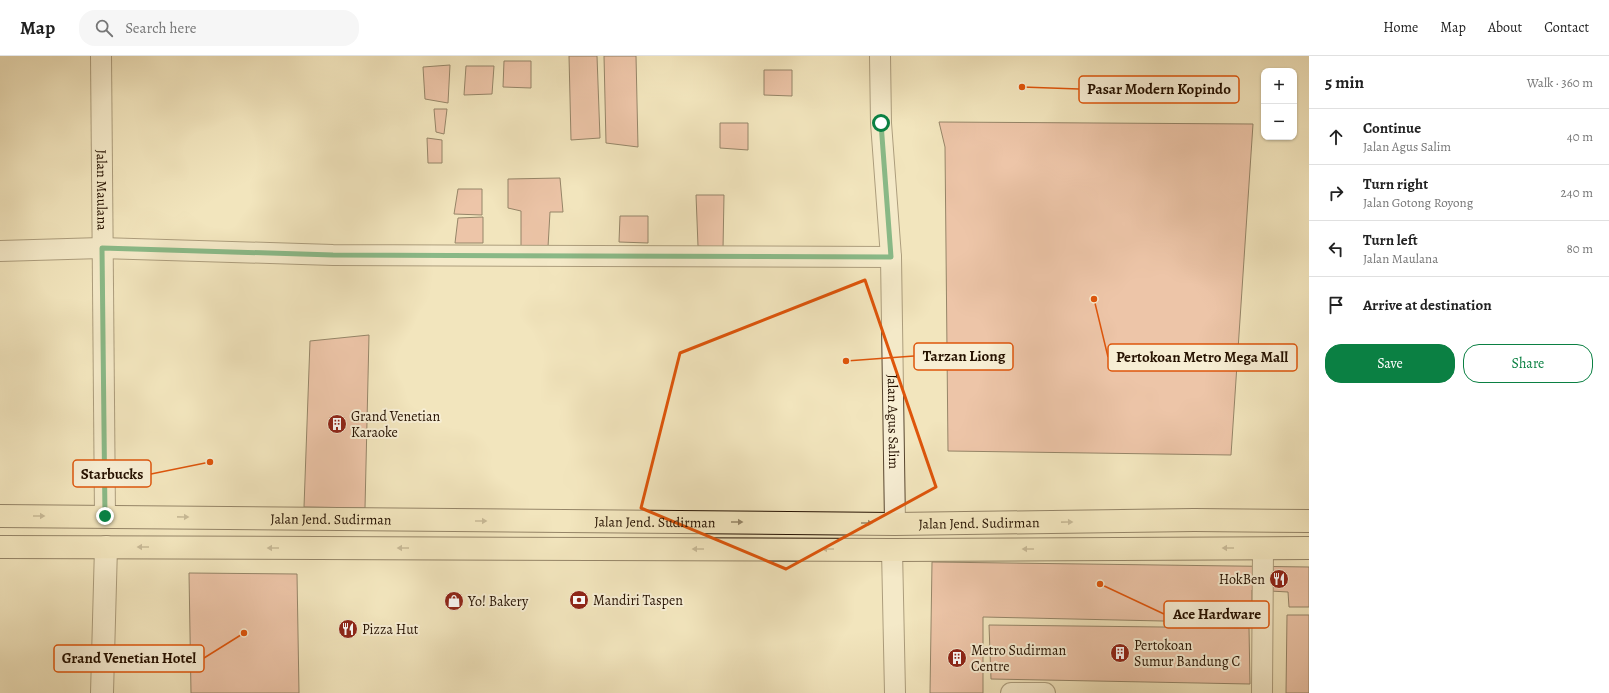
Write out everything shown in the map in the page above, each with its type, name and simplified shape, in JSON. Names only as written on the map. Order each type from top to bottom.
[{"type":"highway","name":"Jalan Jend. Sudirman","points":[[0,516],[894,524],[1186,520],[1309,521]]},
{"type":"highway","points":[[105,516],[106,547]]},
{"type":"highway","points":[[442,520],[442,548]]},
{"type":"highway","name":"Jalan Jend. Sudirman","points":[[0,547],[892,550],[1309,548]]},
{"type":"street","name":"Jalan Maulana","points":[[100,56],[105,516]]},
{"type":"street","name":"Jalan Agus Salim","points":[[880,56],[881,123],[891,257],[894,524]]},
{"type":"street","points":[[0,251],[102,248],[333,255],[891,257]]},
{"type":"street","points":[[102,693],[106,547]]},
{"type":"street","points":[[1262,693],[1263,548]]},
{"type":"street","points":[[892,550],[895,693]]},
{"type":"street","points":[[1011,693],[1045,693]]},
{"type":"highlighted area","points":[[865,280],[936,487],[786,569],[641,508],[680,353]]},
{"type":"building","points":[[569,56],[597,56],[600,138],[571,140]]},
{"type":"building","points":[[604,56],[636,56],[638,147],[606,143]]},
{"type":"building","points":[[504,61],[531,61],[531,88],[503,87]]},
{"type":"building","points":[[450,65],[448,103],[425,99],[423,67]]},
{"type":"building","points":[[466,66],[494,66],[492,94],[464,95]]},
{"type":"building","points":[[764,70],[792,70],[792,96],[764,95]]},
{"type":"building","points":[[434,109],[447,109],[444,134],[436,132]]},
{"type":"building","points":[[939,122],[1253,124],[1231,455],[948,451],[945,147]]},
{"type":"building","points":[[720,123],[748,123],[748,150],[720,148]]},
{"type":"building","points":[[427,138],[442,140],[442,163],[428,163]]},
{"type":"building","points":[[560,178],[563,212],[550,212],[548,247],[521,249],[521,211],[508,208],[508,179]]},
{"type":"building","points":[[458,189],[482,189],[482,215],[454,214]]},
{"type":"building","points":[[696,195],[724,195],[723,249],[698,246]]},
{"type":"building","points":[[620,216],[648,216],[648,243],[619,242]]},
{"type":"building","points":[[483,217],[483,243],[455,243],[458,218]]},
{"type":"building","name":"Grand Venetian Karaoke","points":[[369,335],[365,508],[304,507],[310,341]]},
{"type":"building","name":"Metro Sudirman Centre","points":[[932,562],[1309,567],[1309,607],[1289,607],[1288,592],[1252,590],[1252,623],[983,617],[983,693],[930,693]]},
{"type":"building","points":[[189,573],[297,574],[299,693],[191,693]]},
{"type":"building","points":[[1287,615],[1309,615],[1309,693],[1286,693]]},
{"type":"building","name":"Pertokoan Sumur Bandung C","points":[[989,625],[1249,628],[1250,684],[991,679]]},
{"type":"place","name":"Pasar Modern Kopindo","points":[[1022,87]]},
{"type":"place","name":"Pertokoan Metro Mega Mall","points":[[1094,299]]},
{"type":"place","name":"Tarzan Liong","points":[[846,361]]},
{"type":"place","name":"Grand Venetian Karaoke","points":[[337,424]]},
{"type":"place","name":"Starbucks","points":[[210,462]]},
{"type":"place","name":"HokBen","points":[[1279,579]]},
{"type":"place","name":"Ace Hardware","points":[[1100,584]]},
{"type":"place","name":"Mandiri Taspen","points":[[579,600]]},
{"type":"place","name":"Yo! Bakery","points":[[454,601]]},
{"type":"place","name":"Pizza Hut","points":[[348,629]]},
{"type":"place","name":"Grand Venetian Hotel","points":[[244,633]]},
{"type":"place","name":"Pertokoan Sumur Bandung C","points":[[1120,653]]},
{"type":"place","name":"Metro Sudirman Centre","points":[[957,658]]},
{"type":"route","points":[[105,516],[102,248],[333,255],[891,257],[881,123]]}]
